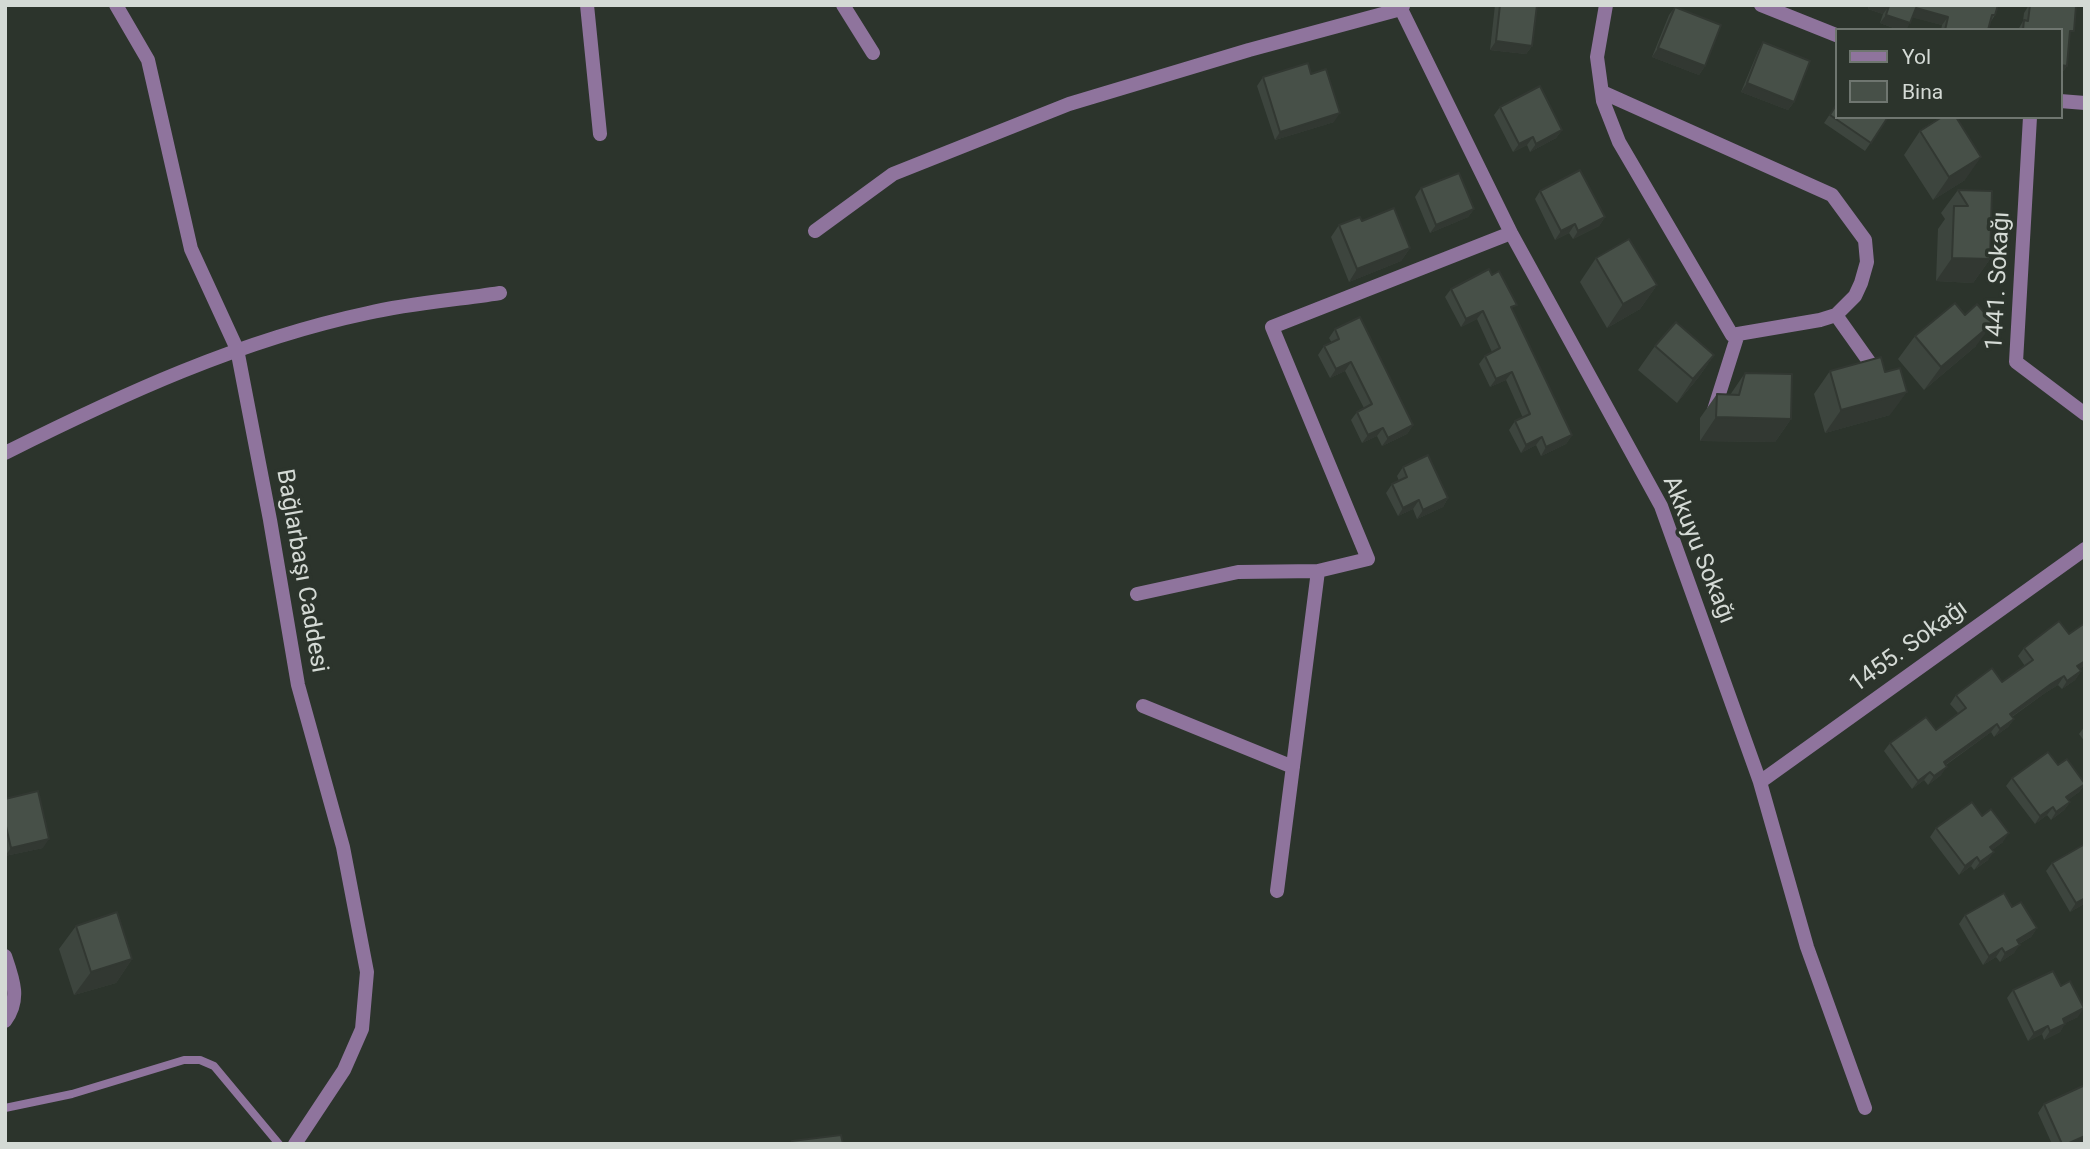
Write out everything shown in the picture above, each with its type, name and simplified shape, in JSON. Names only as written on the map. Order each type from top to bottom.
[{"type":"street","name":"Bağlarbaşı Caddesi","points":[[116,5],[148,60],[191,249],[237,349],[298,685],[343,847],[367,971],[362,1029],[358,1039],[344,1070],[295,1144]]},
{"type":"street","points":[[587,5],[600,134]]},
{"type":"street","points":[[843,5],[873,53]]},
{"type":"street","points":[[1602,92],[1832,195],[1865,240],[1867,262],[1855,296],[1836,315],[1732,335],[1619,142],[1602,92],[1597,57],[1606,5]]},
{"type":"street","points":[[1760,5],[1834,34]]},
{"type":"street","points":[[815,231],[893,174],[1069,104],[1400,7]]},
{"type":"street","name":"Akkuyu Sokağı","points":[[1400,7],[1511,233],[1661,506],[1760,782],[1807,947],[1864,1108]]},
{"type":"street","points":[[2062,101],[2085,103]]},
{"type":"street","name":"1441. Sokağı","points":[[2030,119],[2016,362],[2085,414]]},
{"type":"street","points":[[1137,594],[1238,572],[1318,571],[1368,559],[1272,327],[1511,233]]},
{"type":"street","points":[[5,453],[88,411],[237,349],[368,313],[500,293]]},
{"type":"street","points":[[1836,315],[1881,378]]},
{"type":"street","points":[[1714,410],[1738,334]]},
{"type":"street","name":"1455. Sokağı","points":[[1760,782],[2085,549]]},
{"type":"street","points":[[1277,891],[1318,571]]},
{"type":"street","points":[[1143,706],[1293,767]]},
{"type":"street","points":[[5,956],[16,992],[15,1003],[5,1021]]},
{"type":"lane","points":[[5,1108],[72,1094],[184,1060],[200,1060],[214,1066],[279,1144]]},
{"type":"building","points":[[1500,5],[1537,5],[1532,46],[1496,41]]},
{"type":"building","points":[[1887,5],[1998,5],[1989,28],[1945,28],[1948,17],[1916,8],[1910,23],[1886,15]]},
{"type":"building","points":[[2030,5],[2076,6],[2074,31],[2070,31],[2067,66],[2062,65],[2062,28],[2023,28],[2024,20],[2028,21]]},
{"type":"building","points":[[1675,7],[1721,25],[1705,66],[1658,48]]},
{"type":"building","points":[[1763,42],[1810,61],[1794,102],[1747,83]]},
{"type":"building","points":[[1308,63],[1311,74],[1326,69],[1340,113],[1280,132],[1263,77]]},
{"type":"building","points":[[1540,86],[1562,130],[1536,144],[1533,137],[1519,144],[1500,107]]},
{"type":"building","points":[[1836,119],[1887,119],[1871,143]]},
{"type":"building","points":[[1939,119],[1957,119],[1981,157],[1949,177],[1920,131]]},
{"type":"building","points":[[1580,170],[1605,217],[1578,231],[1575,224],[1561,231],[1540,191]]},
{"type":"building","points":[[1459,173],[1474,209],[1436,225],[1421,188]]},
{"type":"building","points":[[1958,190],[1992,191],[1990,259],[1952,258],[1954,206],[1968,206]]},
{"type":"building","points":[[1394,208],[1410,248],[1357,269],[1339,225],[1360,217],[1362,221]]},
{"type":"building","points":[[1629,239],[1657,285],[1623,304],[1596,258]]},
{"type":"building","points":[[1489,269],[1492,275],[1499,271],[1517,305],[1511,307],[1572,435],[1546,447],[1542,437],[1526,445],[1515,421],[1530,414],[1512,372],[1496,379],[1485,356],[1500,348],[1483,311],[1466,319],[1451,289]]},
{"type":"building","points":[[1955,303],[1965,315],[1977,304],[1993,323],[1941,367],[1915,336]]},
{"type":"building","points":[[1360,317],[1413,425],[1388,438],[1383,428],[1368,435],[1357,412],[1372,404],[1351,362],[1336,369],[1324,346],[1339,339],[1335,329]]},
{"type":"building","points":[[1676,322],[1714,355],[1693,379],[1655,346]]},
{"type":"building","points":[[1881,357],[1885,372],[1900,368],[1907,392],[1841,410],[1830,371]]},
{"type":"building","points":[[1745,373],[1792,374],[1791,419],[1716,417],[1717,394],[1739,395]]},
{"type":"building","points":[[1428,455],[1448,498],[1423,510],[1419,500],[1403,508],[1392,484],[1407,477],[1403,467]]},
{"type":"building","points":[[2059,621],[2069,634],[2085,623],[2085,661],[2077,666],[2081,671],[2067,681],[2064,676],[2051,684],[2010,714],[2014,719],[2000,729],[1997,724],[1944,762],[1947,767],[1934,776],[1930,772],[1918,781],[1890,743],[1926,717],[1936,730],[1966,708],[1956,695],[1992,668],[2002,682],[2033,660],[2024,648]]},
{"type":"building","points":[[2048,752],[2058,765],[2067,759],[2085,784],[2066,797],[2070,802],[2056,812],[2053,807],[2040,816],[2012,778]]},
{"type":"building","points":[[38,791],[49,839],[11,848],[5,822],[5,799]]},
{"type":"building","points":[[1972,802],[1982,816],[1991,809],[2009,833],[1990,847],[1994,852],[1980,862],[1977,857],[1965,866],[1936,828]]},
{"type":"building","points":[[2085,844],[2085,898],[2076,903],[2052,863]]},
{"type":"building","points":[[2004,893],[2012,907],[2021,902],[2037,928],[2017,940],[2020,945],[2005,953],[2002,948],[1989,956],[1965,915]]},
{"type":"building","points":[[117,912],[132,959],[91,972],[76,926]]},
{"type":"building","points":[[2053,971],[2061,986],[2070,981],[2084,1008],[2063,1019],[2065,1024],[2050,1031],[2048,1026],[2034,1033],[2013,990]]},
{"type":"building","points":[[2085,1085],[2085,1136],[2062,1144],[2044,1104]]},
{"type":"building","points":[[841,1135],[843,1144],[792,1144],[792,1141]]}]
